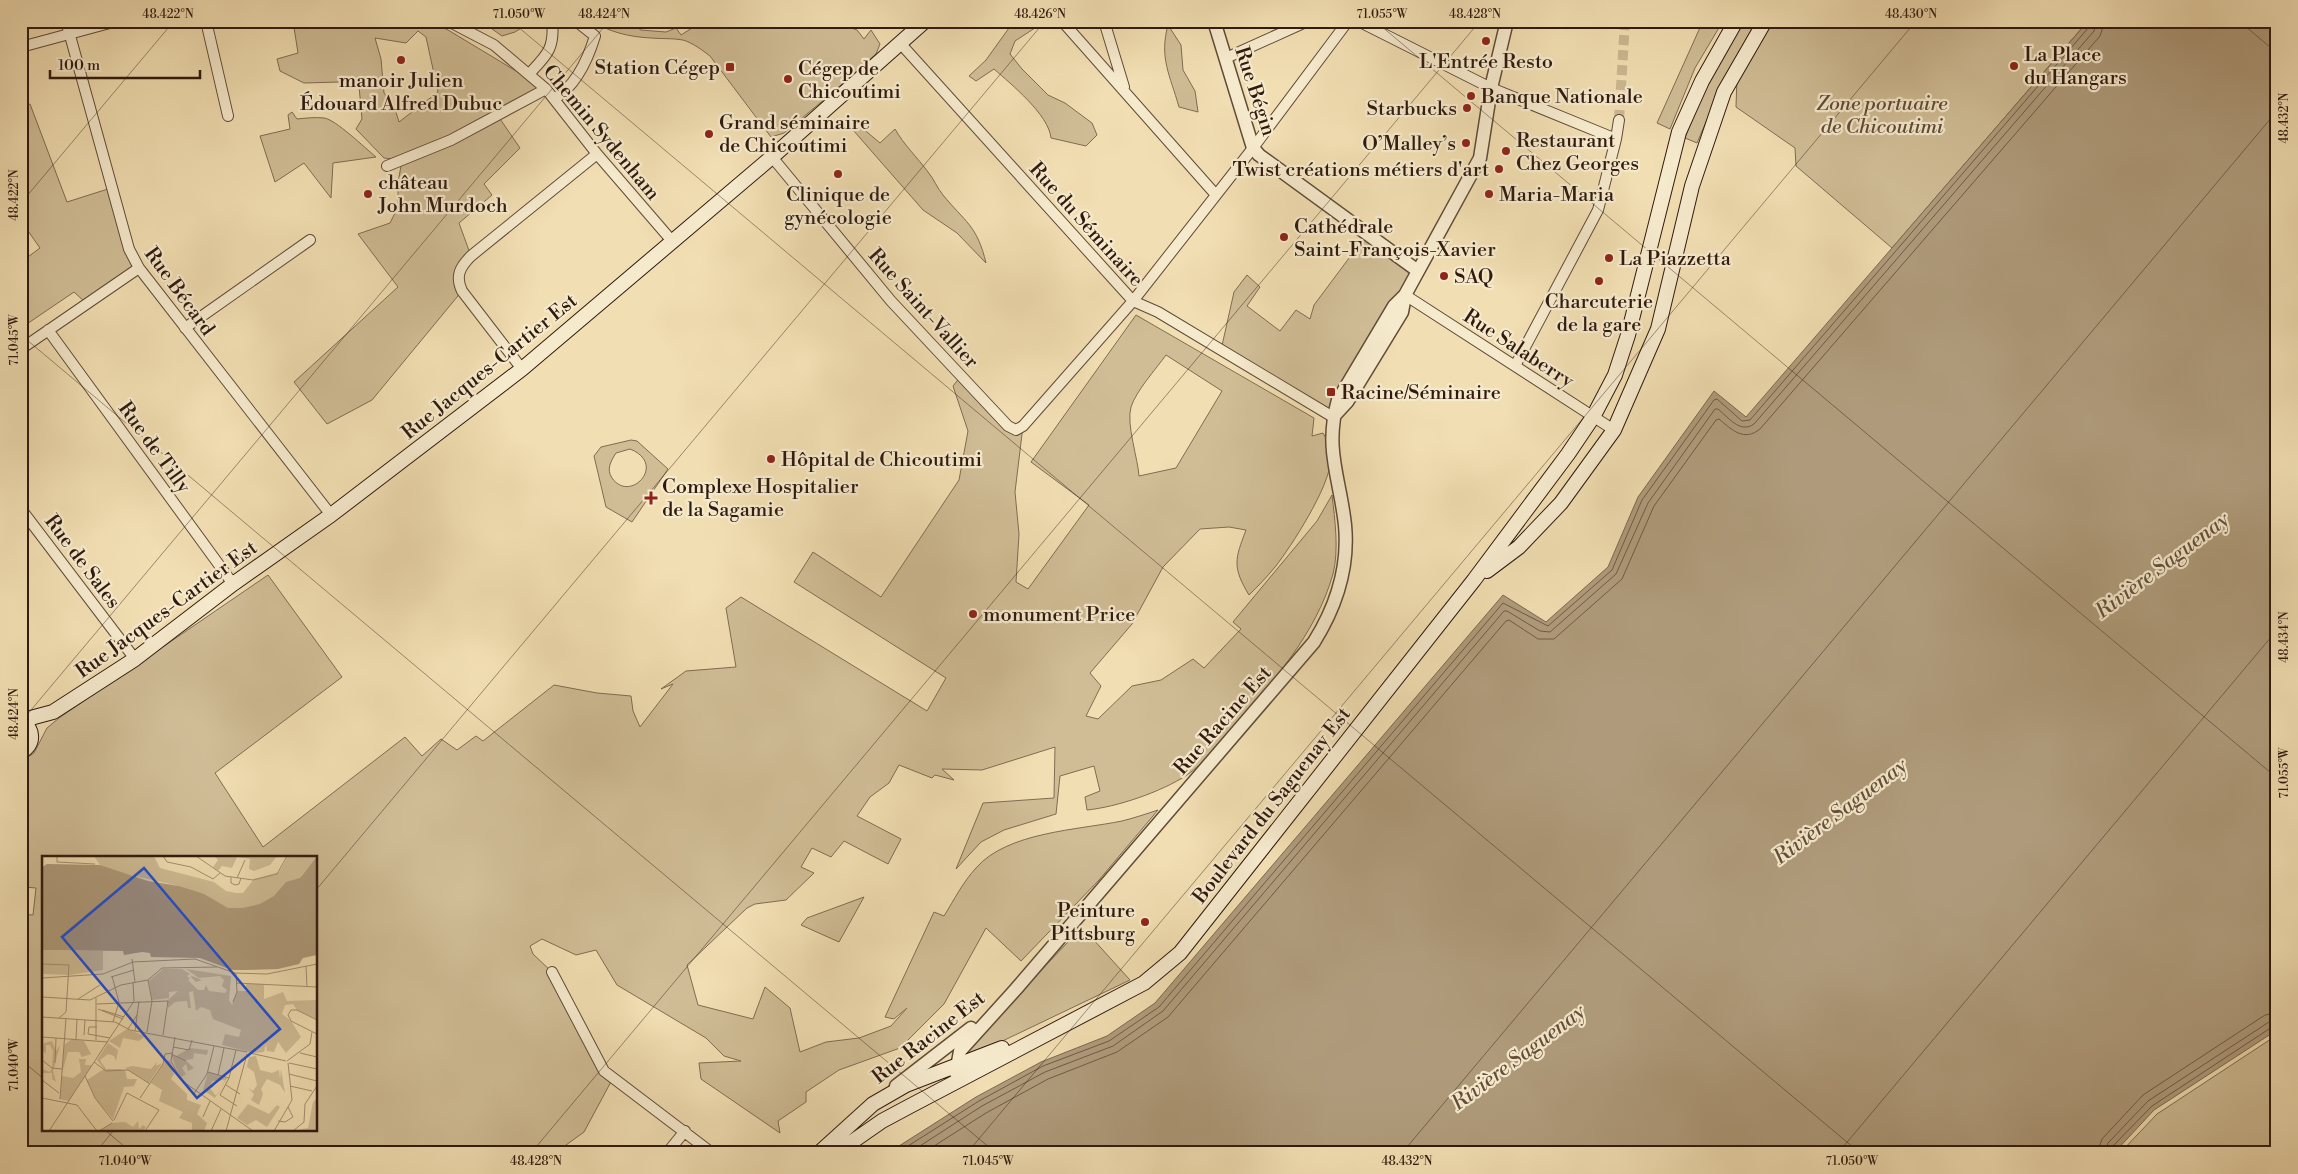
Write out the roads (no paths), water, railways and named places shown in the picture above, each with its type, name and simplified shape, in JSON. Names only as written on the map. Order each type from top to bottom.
[{"type":"main road","name":"Rue Jacques-Cartier Est","points":[[22,720],[53,712],[134,659],[233,584],[331,515],[522,369],[772,157],[925,21]]},
{"type":"main road","name":"Boulevard du Saguenay Est","points":[[836,1153],[882,1122],[950,1084],[1144,983],[1180,954],[1474,580],[1568,454],[1593,417],[1615,375],[1628,335],[1679,132],[1702,81],[1736,21]]},
{"type":"main road","name":"Boulevard du Saguenay Est","points":[[1474,580],[1519,547],[1561,503],[1614,430],[1658,329],[1692,186],[1724,92],[1765,21]]},
{"type":"main road","name":"Rue Jacques-Cartier Est","points":[[21,752],[27,748],[53,712]]},
{"type":"main road","points":[[22,720],[31,730],[32,740]]},
{"type":"main road","name":"Boulevard du Saguenay Est","points":[[819,1153],[873,1104],[906,1085],[1070,1020]]},
{"type":"street","name":"Rue Bécard","points":[[66,21],[129,249],[138,268],[331,515]]},
{"type":"street","points":[[21,47],[117,21]]},
{"type":"street","points":[[206,21],[228,116]]},
{"type":"street","name":"Chemin Sydenham","points":[[448,21],[494,45],[530,73],[546,89],[596,154],[672,241]]},
{"type":"street","points":[[530,73],[549,53],[553,30],[552,21]]},
{"type":"street","points":[[554,99],[563,94],[576,78],[595,36],[576,21]]},
{"type":"street","points":[[1062,21],[1216,195]]},
{"type":"street","points":[[1104,21],[1124,89]]},
{"type":"street","name":"Rue Bégin","points":[[1214,21],[1253,148],[1259,156],[1418,271]]},
{"type":"street","points":[[1226,58],[1308,21]]},
{"type":"street","points":[[1133,301],[1253,148],[1348,21]]},
{"type":"street","points":[[1358,21],[1490,88],[1616,139]]},
{"type":"street","name":"Rue Racine Est","points":[[950,1084],[956,1074],[960,1051],[1314,642],[1329,618],[1339,592],[1344,559],[1345,526],[1332,462],[1333,417],[1338,400],[1394,306],[1405,295],[1480,158],[1490,88],[1507,21]]},
{"type":"street","name":"Rue du Séminaire","points":[[900,43],[1133,301],[1158,312],[1333,417]]},
{"type":"street","points":[[387,166],[451,140],[546,89]]},
{"type":"street","points":[[1515,366],[1598,210],[1619,120]]},
{"type":"street","points":[[522,369],[462,290],[458,282],[458,272],[471,256],[596,154]]},
{"type":"street","name":"Rue Saint-Vallier","points":[[772,157],[891,301],[1008,426],[1016,430],[1023,426],[1133,301]]},
{"type":"street","points":[[185,328],[310,240]]},
{"type":"street","points":[[21,348],[138,268]]},
{"type":"street","name":"Rue Salaberry","points":[[1405,295],[1614,430]]},
{"type":"street","name":"Rue de Tilly","points":[[48,330],[233,584]]},
{"type":"street","name":"Rue de Sales","points":[[21,509],[134,659]]},
{"type":"street","points":[[552,972],[604,1071],[712,1153]]},
{"type":"street","name":"Rue Racine Est","points":[[873,1104],[1006,1000]]},
{"type":"street","points":[[667,1153],[685,1131]]},
{"type":"water","name":"Rivière Saguenay","points":[[2088,21],[2277,21],[2277,1030],[2154,1110],[2114,1153],[888,1153],[976,1097],[1041,1062],[1107,1036],[1155,1003],[1503,595],[1546,622],[1608,567],[1638,497],[1714,391],[1746,417]]},
{"type":"tunnel","points":[[1619,120],[1625,21]]},
{"type":"place","name":"L'Entrée Resto","points":[[1486,41]]},
{"type":"place","name":"manoir Julien Édouard Alfred Dubuc","points":[[401,60]]},
{"type":"place","name":"La Place du Hangars","points":[[2014,66]]},
{"type":"place","name":"Station Cégep","points":[[730,67]]},
{"type":"place","name":"Cégep de Chicoutimi","points":[[788,79]]},
{"type":"place","name":"Banque Nationale","points":[[1471,96]]},
{"type":"place","name":"Starbucks","points":[[1467,108]]},
{"type":"place","name":"Grand séminaire de Chicoutimi","points":[[709,134]]},
{"type":"place","name":"O’Malley’s","points":[[1466,143]]},
{"type":"place","name":"Restaurant Chez Georges","points":[[1506,151]]},
{"type":"place","name":"Twist créations métiers d'art","points":[[1499,169]]},
{"type":"place","name":"Clinique de gynécologie","points":[[838,174]]},
{"type":"place","name":"château John Murdoch","points":[[368,194]]},
{"type":"place","name":"Maria-Maria","points":[[1489,194]]},
{"type":"place","name":"Cathédrale Saint-François-Xavier","points":[[1284,237]]},
{"type":"place","name":"La Piazzetta","points":[[1609,258]]},
{"type":"place","name":"SAQ","points":[[1444,276]]},
{"type":"place","name":"Charcuterie de la gare","points":[[1599,281]]},
{"type":"place","name":"Racine/Séminaire","points":[[1331,392]]},
{"type":"place","name":"Hôpital de Chicoutimi","points":[[771,459]]},
{"type":"place","name":"Complexe Hospitalier de la Sagamie","points":[[651,498]]},
{"type":"place","name":"monument Price","points":[[973,614]]},
{"type":"place","name":"Peinture Pittsburg","points":[[1145,922]]},
{"type":"park label","name":"Zone portuaire de Chicoutimi","points":[[1882,114]]}]
